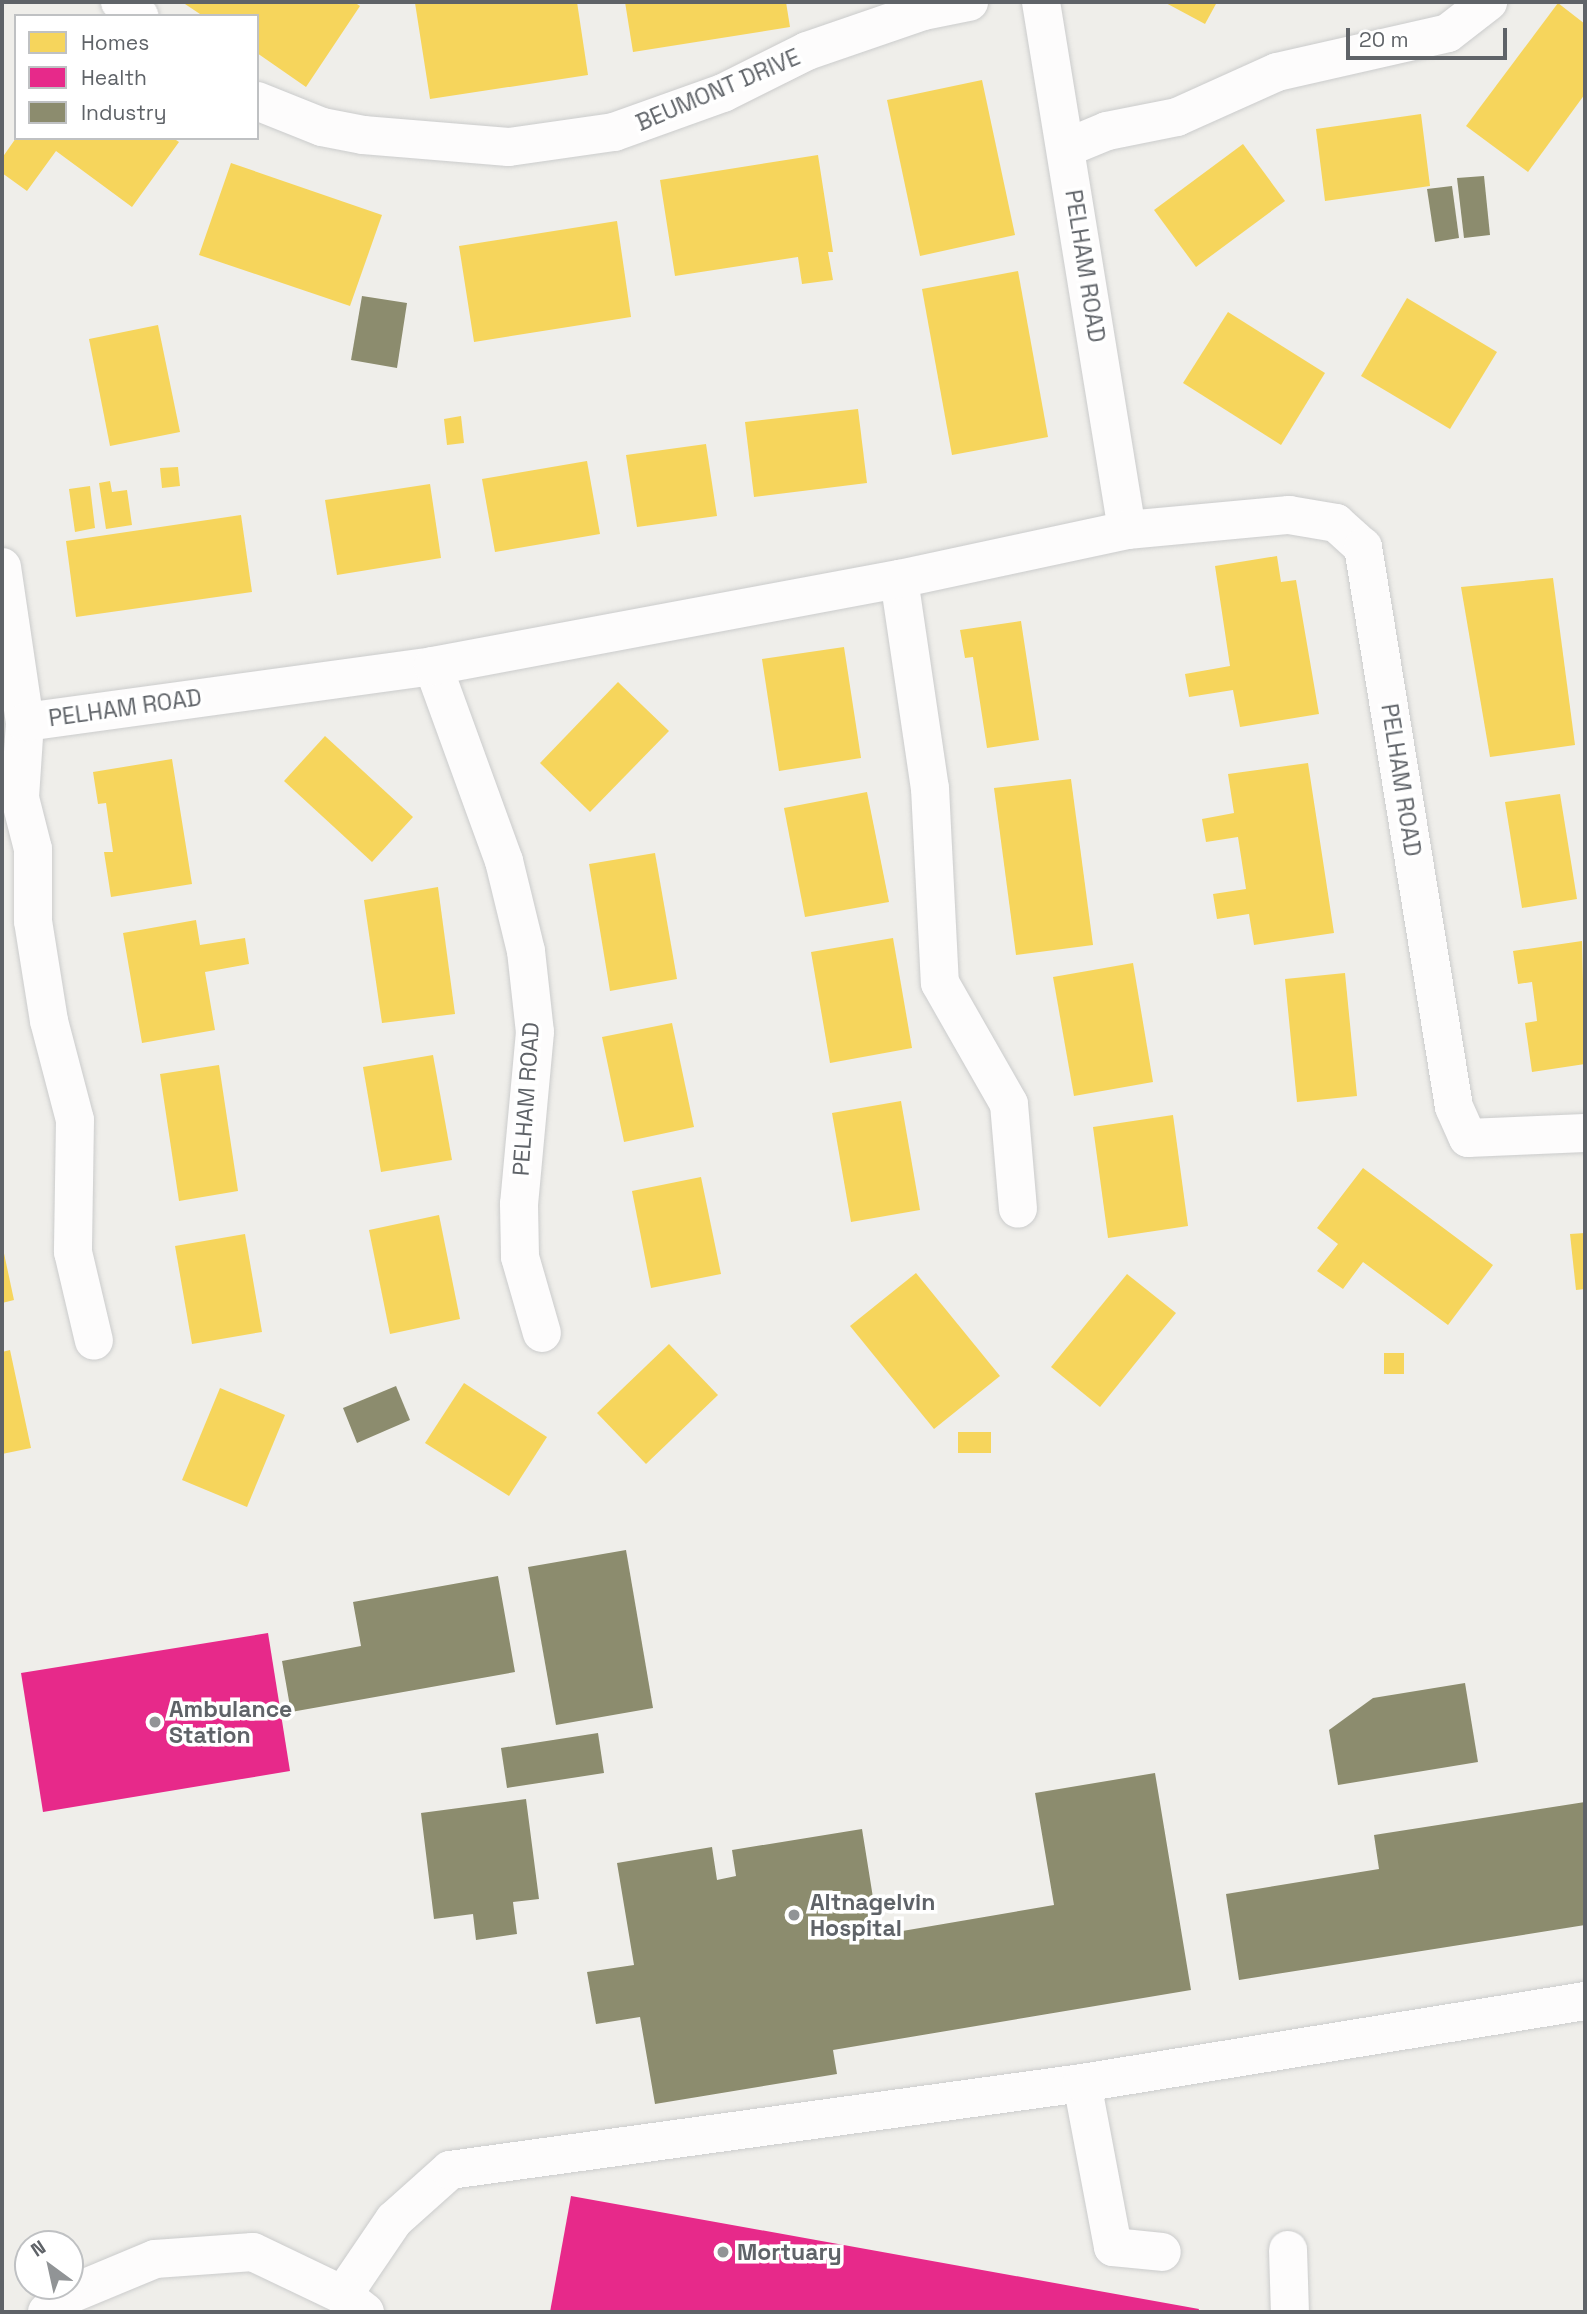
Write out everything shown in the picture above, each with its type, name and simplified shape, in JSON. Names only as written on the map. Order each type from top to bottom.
[{"type":"street","points":[[120,2],[136,14]]},
{"type":"street","name":"BEUMONT DRIVE","points":[[259,102],[322,127],[363,135],[509,147],[614,132],[723,93],[807,51],[923,11],[969,2]]},
{"type":"street","name":"PELHAM ROAD","points":[[1041,2],[1128,530]]},
{"type":"street","points":[[1066,148],[1107,131],[1177,117],[1277,72],[1448,33],[1488,2]]},
{"type":"street","name":"PELHAM ROAD","points":[[25,722],[433,666],[899,579],[1128,530],[1289,515],[1336,523],[1363,547],[1454,1107],[1468,1138],[1585,1133]]},
{"type":"street","name":"PELHAM ROAD","points":[[2,567],[25,722],[20,798],[33,849],[33,921],[49,1021],[75,1120],[73,1252],[94,1341]]},
{"type":"street","points":[[899,579],[930,788],[940,983],[1009,1104],[1018,1209]]},
{"type":"street","name":"PELHAM ROAD","points":[[433,666],[504,861],[526,951],[535,1032],[519,1204],[520,1257],[542,1334]]},
{"type":"street","points":[[47,2312],[66,2296],[155,2259],[253,2252],[354,2304],[394,2220],[450,2170],[1083,2083],[1585,2001]]},
{"type":"street","points":[[1083,2083],[1113,2247],[1163,2252]]},
{"type":"street","points":[[1288,2250],[1290,2312]]},
{"type":"building: Homes","points":[[182,2],[354,2],[360,6],[306,87],[259,54],[259,14],[200,14]]},
{"type":"building: Homes","points":[[577,2],[588,75],[430,99],[415,3]]},
{"type":"building: Homes","points":[[625,2],[786,2],[790,27],[633,52]]},
{"type":"building: Homes","points":[[1164,2],[1217,2],[1205,24]]},
{"type":"building: Homes","points":[[1558,3],[1585,24],[1585,94],[1528,172],[1466,126]]},
{"type":"building: Homes","points":[[982,80],[1015,235],[920,256],[887,100]]},
{"type":"building: Homes","points":[[1421,114],[1430,186],[1325,201],[1316,129]]},
{"type":"building: Homes","points":[[15,140],[179,142],[132,207],[56,151],[27,191],[2,173],[2,158]]},
{"type":"building: Homes","points":[[1243,144],[1285,201],[1196,267],[1154,210]]},
{"type":"building: Homes","points":[[818,155],[833,252],[828,252],[833,280],[802,284],[798,257],[675,276],[660,180]]},
{"type":"building: Homes","points":[[231,163],[382,215],[350,306],[199,255]]},
{"type":"building: Homes","points":[[617,221],[631,317],[474,342],[459,246]]},
{"type":"building: Homes","points":[[1018,271],[1048,437],[952,455],[922,289]]},
{"type":"building: Homes","points":[[1407,298],[1497,352],[1450,429],[1361,376]]},
{"type":"building: Homes","points":[[1228,312],[1325,373],[1281,445],[1183,383]]},
{"type":"building: Homes","points":[[158,325],[180,432],[110,446],[89,339]]},
{"type":"building: Homes","points":[[858,409],[867,483],[754,497],[745,422]]},
{"type":"building: Homes","points":[[461,416],[464,443],[447,445],[444,419]]},
{"type":"building: Homes","points":[[706,444],[717,516],[637,527],[626,455]]},
{"type":"building: Homes","points":[[587,461],[600,534],[495,552],[482,479]]},
{"type":"building: Homes","points":[[178,467],[180,486],[162,488],[160,468]]},
{"type":"building: Homes","points":[[110,481],[112,492],[127,490],[132,525],[106,529],[99,483]]},
{"type":"building: Homes","points":[[430,484],[441,558],[337,575],[325,500]]},
{"type":"building: Homes","points":[[90,486],[95,528],[75,532],[69,489]]},
{"type":"building: Homes","points":[[241,515],[252,592],[76,617],[66,541]]},
{"type":"building: Homes","points":[[1277,556],[1281,582],[1296,580],[1319,714],[1240,727],[1233,690],[1189,697],[1185,674],[1230,666],[1215,566]]},
{"type":"building: Homes","points":[[1553,578],[1575,745],[1490,757],[1461,587]]},
{"type":"building: Homes","points":[[1021,621],[1039,740],[987,748],[973,657],[965,658],[960,630]]},
{"type":"building: Homes","points":[[844,647],[861,758],[779,771],[762,659]]},
{"type":"building: Homes","points":[[618,682],[669,731],[590,812],[540,763]]},
{"type":"building: Homes","points":[[325,736],[413,817],[372,862],[284,781]]},
{"type":"building: Homes","points":[[172,759],[192,884],[111,897],[104,852],[113,852],[106,803],[98,804],[93,772]]},
{"type":"building: Homes","points":[[1308,763],[1334,933],[1254,945],[1249,914],[1217,919],[1213,894],[1246,889],[1238,837],[1206,842],[1202,819],[1234,813],[1228,774]]},
{"type":"building: Homes","points":[[1071,779],[1093,945],[1016,955],[994,788]]},
{"type":"building: Homes","points":[[867,792],[889,902],[805,917],[784,808]]},
{"type":"building: Homes","points":[[1560,794],[1577,899],[1522,908],[1505,802]]},
{"type":"building: Homes","points":[[655,853],[677,979],[610,991],[589,864]]},
{"type":"building: Homes","points":[[438,887],[455,1014],[382,1023],[364,900]]},
{"type":"building: Homes","points":[[196,920],[200,945],[245,938],[249,964],[205,972],[215,1030],[142,1043],[123,933]]},
{"type":"building: Homes","points":[[893,938],[912,1048],[830,1063],[811,952]]},
{"type":"building: Homes","points":[[1582,941],[1585,1064],[1532,1072],[1525,1023],[1537,1021],[1532,982],[1518,984],[1513,951]]},
{"type":"building: Homes","points":[[1133,963],[1153,1082],[1074,1096],[1053,977]]},
{"type":"building: Homes","points":[[1345,973],[1357,1096],[1297,1102],[1285,979]]},
{"type":"building: Homes","points":[[672,1023],[694,1127],[624,1142],[602,1037]]},
{"type":"building: Homes","points":[[433,1055],[452,1160],[381,1172],[363,1067]]},
{"type":"building: Homes","points":[[219,1065],[238,1191],[179,1201],[160,1074]]},
{"type":"building: Homes","points":[[901,1101],[920,1210],[851,1222],[832,1113]]},
{"type":"building: Homes","points":[[1173,1115],[1188,1226],[1108,1238],[1093,1127]]},
{"type":"building: Homes","points":[[1363,1168],[1493,1265],[1448,1325],[1363,1262],[1343,1289],[1317,1271],[1338,1244],[1317,1228]]},
{"type":"building: Homes","points":[[701,1177],[721,1274],[651,1288],[632,1191]]},
{"type":"building: Homes","points":[[439,1215],[460,1319],[390,1334],[369,1230]]},
{"type":"building: Homes","points":[[1585,1233],[1585,1289],[1576,1290],[1570,1234]]},
{"type":"building: Homes","points":[[245,1234],[262,1332],[192,1344],[175,1246]]},
{"type":"building: Homes","points":[[2,1244],[14,1300],[2,1303]]},
{"type":"building: Homes","points":[[916,1273],[1000,1376],[934,1429],[850,1326]]},
{"type":"building: Homes","points":[[1127,1274],[1176,1313],[1100,1407],[1051,1367]]},
{"type":"building: Homes","points":[[669,1344],[718,1395],[646,1464],[597,1413]]},
{"type":"building: Homes","points":[[10,1350],[31,1448],[2,1454],[2,1352]]},
{"type":"building: Homes","points":[[1384,1353],[1404,1353],[1404,1374],[1384,1374]]},
{"type":"building: Homes","points":[[464,1383],[547,1437],[509,1496],[425,1443]]},
{"type":"building: Homes","points":[[220,1388],[285,1415],[247,1507],[182,1480]]},
{"type":"building: Homes","points":[[958,1432],[991,1432],[991,1453],[958,1453]]},
{"type":"building: Health","name":"Ambulance Station","points":[[268,1633],[290,1771],[43,1812],[21,1673]]},
{"type":"building: Health","name":"Mortuary","points":[[571,2196],[1199,2309],[1198,2312],[550,2312]]},
{"type":"building: Industry","points":[[1484,176],[1490,235],[1464,238],[1457,178]]},
{"type":"building: Industry","points":[[1452,186],[1459,238],[1435,242],[1427,189]]},
{"type":"building: Industry","points":[[362,296],[407,303],[397,368],[351,360]]},
{"type":"building: Industry","points":[[396,1386],[410,1420],[357,1443],[343,1408]]},
{"type":"building: Industry","points":[[626,1550],[653,1708],[556,1725],[528,1567]]},
{"type":"building: Industry","points":[[498,1576],[515,1672],[291,1712],[282,1661],[361,1646],[353,1602]]},
{"type":"building: Industry","points":[[1465,1683],[1478,1762],[1338,1785],[1329,1730],[1373,1698]]},
{"type":"building: Industry","points":[[598,1733],[604,1773],[507,1788],[501,1748]]},
{"type":"building: Industry","points":[[1155,1773],[1191,1990],[833,2050],[837,2074],[655,2104],[640,2017],[596,2024],[587,1972],[634,1965],[617,1863],[712,1847],[717,1880],[736,1876],[732,1850],[862,1829],[879,1935],[1054,1905],[1035,1793]]},
{"type":"building: Industry","points":[[526,1799],[539,1899],[513,1902],[517,1934],[476,1940],[473,1914],[434,1919],[421,1813]]},
{"type":"building: Industry","points":[[1585,1802],[1585,1925],[1239,1980],[1226,1894],[1379,1869],[1374,1835]]},
{"type":"place","name":"Ambulance Station","points":[[155,1722]]},
{"type":"place","name":"Altnagelvin Hospital","points":[[794,1915]]},
{"type":"place","name":"Mortuary","points":[[723,2252]]}]
